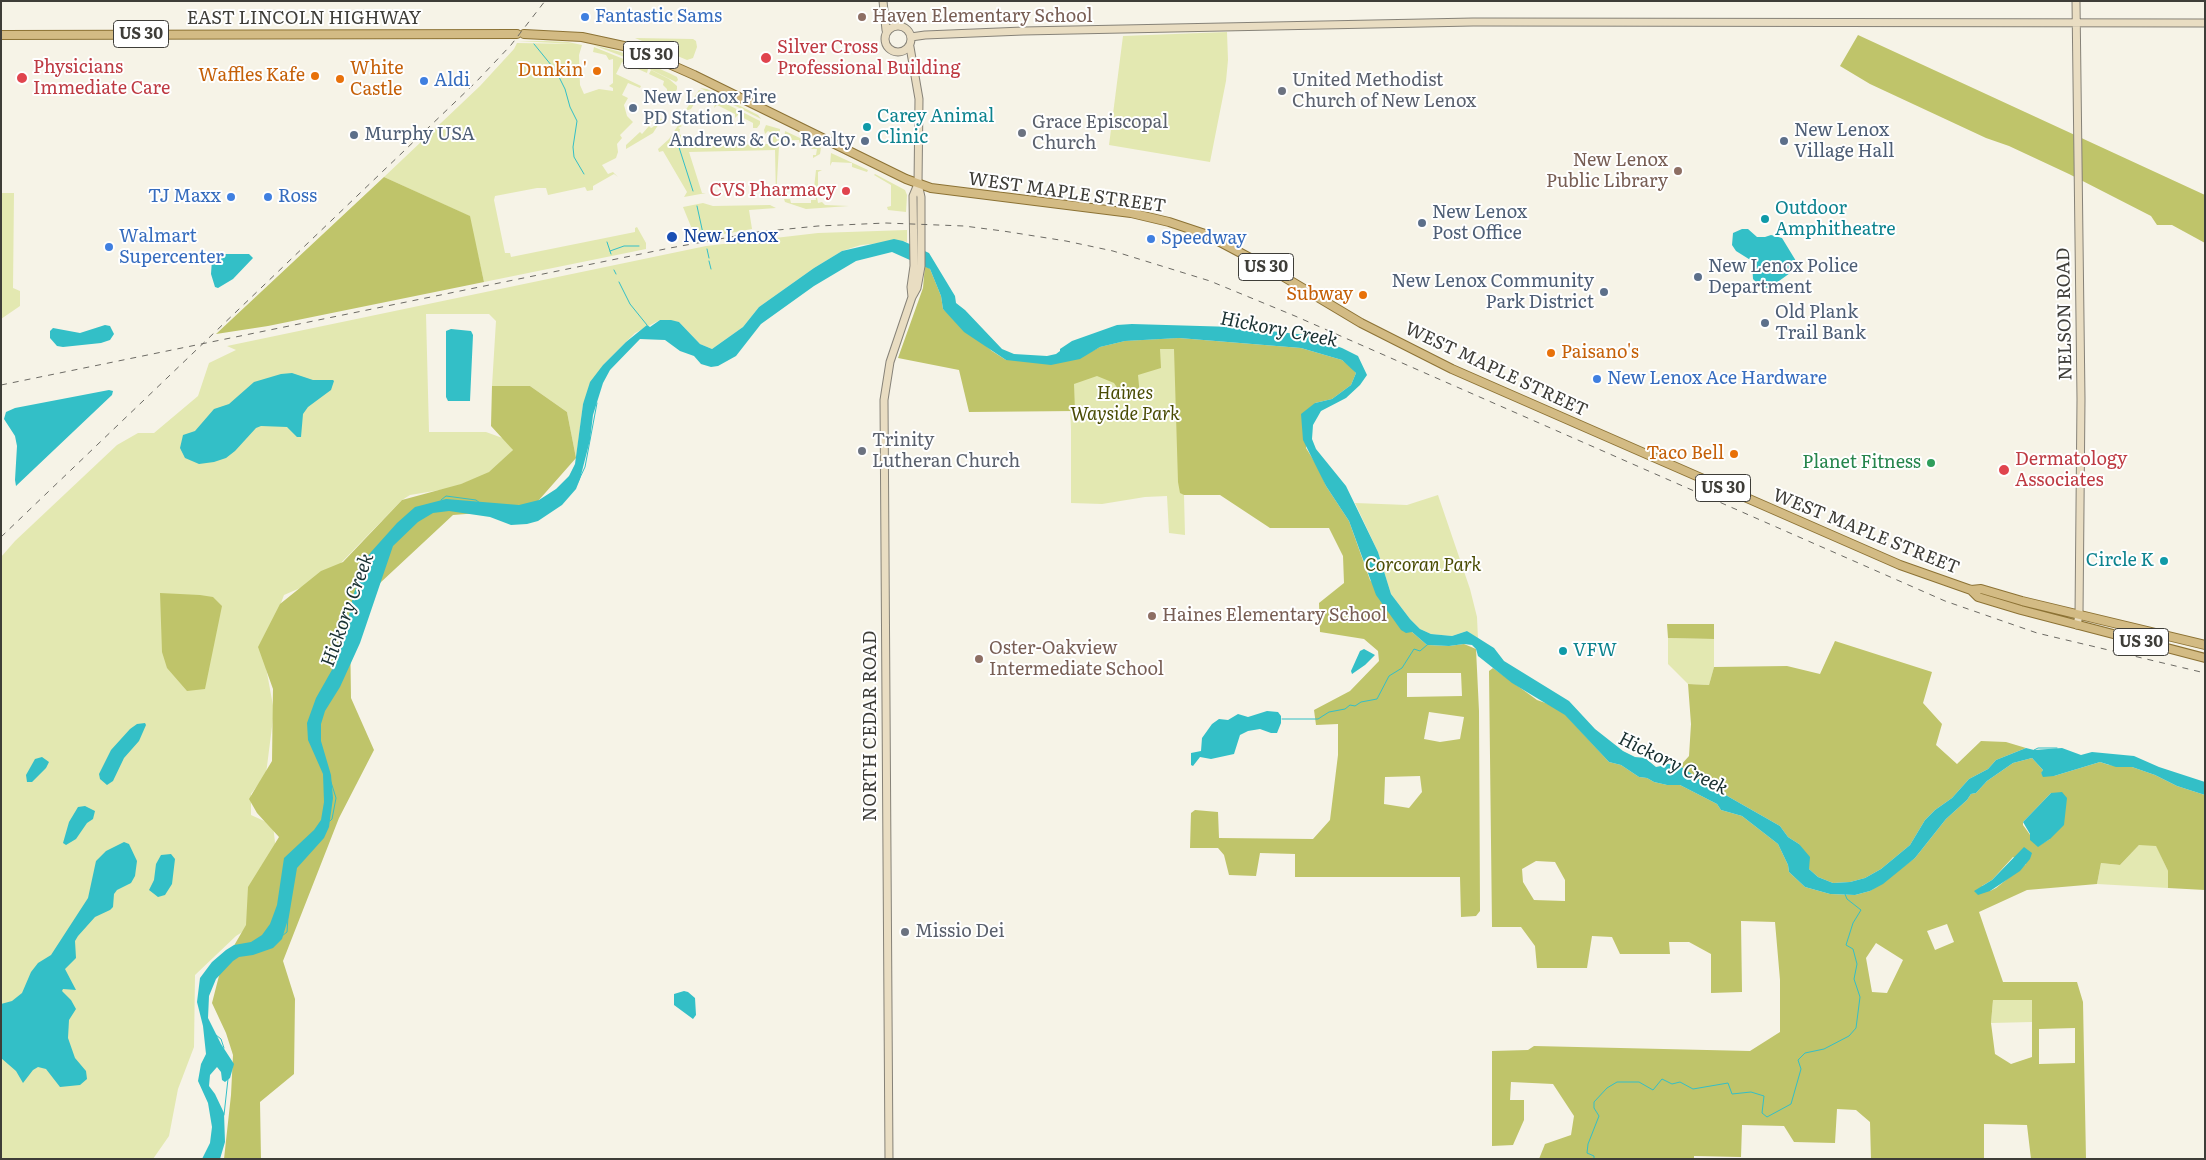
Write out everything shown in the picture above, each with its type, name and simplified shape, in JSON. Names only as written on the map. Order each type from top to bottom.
[{"type":"main road","name":"EAST LINCOLN HIGHWAY","points":[[1,35],[520,34],[577,36],[633,48],[663,60],[918,184]]},
{"type":"main road","name":"WEST MAPLE STREET","points":[[918,184],[948,192],[1142,216],[1169,222],[1205,234],[1268,268],[1361,323],[1452,369],[1900,565],[1971,590],[1981,589],[2080,616],[2205,645]]},
{"type":"main road","name":"WEST MAPLE STREET","points":[[1971,590],[1978,597],[2205,658]]},
{"type":"street","points":[[883,1],[886,30],[884,38],[886,45],[912,60]]},
{"type":"street","name":"NELSON ROAD","points":[[2076,1],[2081,399],[2079,476],[2080,616],[2077,625]]},
{"type":"street","points":[[884,16],[895,26],[905,29],[911,38],[910,47],[900,52]]},
{"type":"street","points":[[911,38],[925,35],[1023,31],[1473,22],[2205,23]]},
{"type":"street","points":[[886,30],[895,26]]},
{"type":"street","name":"NORTH CEDAR ROAD","points":[[889,1159],[884,400],[890,362],[912,297],[917,288],[917,237],[913,196],[918,184],[918,86],[910,47]]},
{"type":"green space","points":[[1227,32],[1228,60],[1226,81],[1210,162],[1109,145],[1123,36]]},
{"type":"green space","points":[[1858,35],[2205,195],[2205,243],[2172,225],[2157,225],[2151,216],[2069,174],[1870,84],[1840,66]]},
{"type":"green space","points":[[635,38],[693,39],[696,41],[697,47],[693,58],[687,60]]},
{"type":"green space","points":[[518,41],[568,42],[582,45],[579,55],[580,85],[584,94],[599,89],[613,91],[613,88],[609,86],[613,83],[613,59],[609,60],[606,55],[593,52],[594,47],[648,69],[647,73],[622,62],[616,74],[641,86],[640,88],[628,83],[622,95],[628,98],[624,105],[627,116],[633,122],[620,135],[622,138],[617,144],[618,152],[616,158],[602,165],[608,174],[613,172],[618,177],[614,174],[593,186],[593,190],[587,191],[585,187],[548,195],[546,188],[537,188],[495,196],[494,200],[505,253],[510,253],[511,257],[635,232],[637,227],[646,243],[646,249],[484,282],[469,216],[384,177],[480,86],[514,49],[517,43],[574,44]]},
{"type":"green space","points":[[593,45],[621,52],[669,73],[677,77],[678,80],[676,82],[627,58]]},
{"type":"green space","points":[[651,70],[669,79],[677,86],[670,104],[668,103],[667,89],[663,85],[664,81],[649,74]]},
{"type":"green space","points":[[700,88],[707,89],[758,115],[761,119]]},
{"type":"green space","points":[[699,90],[760,121],[760,124],[757,128],[753,128],[753,123],[738,115],[735,118],[735,114],[717,105],[714,108],[715,104],[699,96],[691,109],[685,111]]},
{"type":"green space","points":[[657,118],[662,119],[653,133],[626,149],[626,145],[640,132],[642,134],[649,126],[653,127],[658,121]]},
{"type":"green space","points":[[679,124],[682,126],[678,128],[680,129],[679,134],[683,136],[681,140],[691,145],[694,142],[700,146],[773,143],[773,136],[769,136],[770,132],[768,131],[765,134],[766,125],[780,129],[776,198],[775,150],[689,152],[702,193],[706,193],[684,197],[687,192],[663,151],[659,152],[658,149],[669,139]]},
{"type":"green space","points":[[785,131],[821,148],[820,154],[813,158],[813,155],[816,155],[817,149],[800,144],[799,140],[786,140],[784,144]]},
{"type":"green space","points":[[831,153],[868,170],[867,172],[852,167],[852,163],[832,162],[830,166]]},
{"type":"green space","points":[[816,170],[822,170],[818,172],[818,186],[819,188],[822,187],[818,189],[817,193],[819,196],[817,197],[818,203],[849,206],[806,209],[785,202],[784,199],[790,199],[791,203],[811,203],[811,200],[816,200],[814,188]]},
{"type":"green space","points":[[875,174],[905,190],[907,195],[906,212],[888,210],[887,207],[891,206],[891,185]]},
{"type":"green space","points":[[384,177],[470,216],[484,282],[268,326],[216,334]]},
{"type":"green space","points":[[1,193],[14,193],[13,288],[20,291],[20,306],[1,319]]},
{"type":"green space","points":[[703,203],[713,206],[770,205],[776,208],[749,210],[752,229],[696,239],[683,207]]},
{"type":"green space","points":[[907,230],[907,242],[861,245],[842,251],[814,268],[759,307],[743,327],[712,349],[700,344],[679,322],[660,320],[635,333],[603,365],[583,404],[576,458],[567,412],[530,386],[492,386],[496,321],[489,314],[426,314],[429,432],[486,432],[508,440],[513,450],[500,467],[484,475],[452,488],[410,495],[402,500],[338,566],[321,579],[284,595],[263,651],[274,711],[266,774],[251,794],[251,815],[273,825],[276,851],[260,921],[236,936],[195,975],[194,1047],[178,1089],[169,1136],[153,1159],[1,1159],[1,557],[15,541],[117,445],[138,433],[154,433],[198,396],[209,363],[236,350],[227,346],[706,246],[818,233]]},
{"type":"green space","points":[[925,265],[930,269],[941,296],[943,309],[992,351],[1006,360],[1077,359],[1100,347],[1125,341],[1179,338],[1301,348],[1342,360],[1352,368],[1356,373],[1351,385],[1332,399],[1315,403],[1306,448],[1319,469],[1326,486],[1349,521],[1370,580],[1412,632],[1427,645],[1449,646],[1464,644],[1476,649],[1479,711],[1480,911],[1476,916],[1461,917],[1460,877],[1295,877],[1295,854],[1260,853],[1256,876],[1229,875],[1224,855],[1218,848],[1190,848],[1191,813],[1195,810],[1218,812],[1219,838],[1313,839],[1330,820],[1338,755],[1338,724],[1316,725],[1314,710],[1350,691],[1379,661],[1378,651],[1364,639],[1320,632],[1319,603],[1344,583],[1343,556],[1329,528],[1270,528],[1220,495],[1184,495],[1180,493],[1178,482],[1174,349],[1160,349],[1161,368],[1138,375],[1140,396],[1124,398],[1114,383],[1097,376],[1074,384],[1075,411],[969,412],[959,370],[898,358],[923,288]],"holes":[[[1407,673],[1461,673],[1462,696],[1407,697]],[[1429,712],[1464,717],[1460,739],[1440,742],[1424,739]],[[1420,776],[1422,792],[1409,808],[1384,804],[1385,777]]]},
{"type":"green space","name":"Haines Wayside Park","points":[[1179,338],[1181,482],[1184,495],[1185,535],[1169,533],[1167,496],[1145,497],[1102,504],[1071,503],[1069,375],[1100,347],[1125,341]]},
{"type":"green space","points":[[492,386],[530,386],[567,412],[576,458],[531,509],[453,515],[380,583],[350,629],[351,698],[374,750],[339,818],[283,961],[295,999],[294,1074],[260,1102],[261,1159],[224,1159],[233,1055],[226,1033],[212,1003],[221,968],[246,925],[248,887],[279,837],[257,813],[249,799],[272,761],[273,689],[258,647],[280,604],[321,571],[343,562],[402,500],[461,484],[489,472],[513,450],[491,426]]},
{"type":"green space","name":"Corcoran Park","points":[[1438,495],[1470,589],[1477,617],[1478,639],[1467,631],[1452,636],[1431,634],[1420,629],[1410,619],[1391,594],[1378,552],[1355,503],[1407,505]]},
{"type":"green space","points":[[160,593],[213,597],[222,606],[205,689],[187,691],[167,668],[162,652]]},
{"type":"green space","points":[[1667,624],[1714,624],[1714,639],[1668,638]]},
{"type":"green space","points":[[1668,638],[1714,639],[1714,667],[1709,685],[1688,684],[1668,664]]},
{"type":"green space","points":[[1835,641],[1932,672],[1923,703],[1942,724],[1936,745],[1957,764],[1981,741],[2006,742],[2026,748],[1996,760],[1988,769],[1969,779],[1952,798],[1925,820],[1910,845],[1881,869],[1865,878],[1850,882],[1833,883],[1818,877],[1809,869],[1799,844],[1788,837],[1780,826],[1708,785],[1680,766],[1689,756],[1691,724],[1688,684],[1709,685],[1714,667],[1787,666],[1820,674]]},
{"type":"green space","points":[[1493,668],[1537,700],[1554,706],[1565,714],[1609,762],[1621,765],[1639,777],[1647,778],[1654,782],[1680,785],[1717,804],[1721,810],[1742,816],[1778,844],[1788,865],[1789,872],[1805,887],[1830,894],[1855,895],[1870,891],[1915,858],[1946,819],[1971,794],[1976,793],[1987,781],[2013,763],[2032,758],[2043,770],[2041,774],[2054,776],[2100,762],[2109,765],[2132,767],[2155,775],[2177,786],[2205,795],[2205,890],[2168,888],[2168,871],[2156,846],[2139,845],[2120,865],[2101,863],[2097,884],[2027,890],[1979,912],[2003,982],[2077,982],[2083,1002],[2086,1159],[2031,1159],[2027,1125],[1984,1124],[1984,1159],[1871,1159],[1870,1122],[1856,1110],[1837,1109],[1835,1143],[1794,1142],[1784,1126],[1742,1125],[1741,1157],[1694,1156],[1694,1159],[1539,1159],[1545,1144],[1571,1135],[1574,1116],[1553,1084],[1511,1082],[1510,1100],[1524,1100],[1524,1120],[1513,1145],[1492,1146],[1492,1051],[1528,1050],[1534,1046],[1750,1051],[1780,1032],[1780,980],[1775,922],[1741,921],[1742,992],[1711,993],[1711,954],[1689,942],[1669,942],[1670,954],[1620,954],[1612,937],[1592,936],[1587,968],[1537,968],[1535,946],[1521,927],[1492,927],[1489,671]],"holes":[[[2051,793],[2050,839],[2038,846],[2023,825],[2023,822]],[[2013,857],[2026,864],[1996,888],[1990,891],[1982,886],[1992,880]],[[1536,861],[1555,862],[1565,880],[1565,901],[1534,900],[1523,882],[1522,869]],[[1947,924],[1954,942],[1935,950],[1927,931]],[[1876,943],[1903,960],[1887,993],[1872,992],[1866,958]],[[1993,1000],[2032,1000],[2032,1057],[2011,1064],[1995,1054],[1991,1023]],[[2075,1028],[2075,1063],[2039,1064],[2039,1029]]]},
{"type":"green space","points":[[2139,845],[2156,845],[2168,871],[2168,888],[2097,884],[2101,863],[2120,865]]},
{"type":"green space","points":[[1993,1000],[2032,1000],[2032,1022],[1991,1023]]},
{"type":"water","points":[[1742,229],[1748,229],[1757,237],[1771,235],[1782,238],[1796,261],[1793,271],[1769,288],[1761,287],[1753,279],[1752,261],[1736,251],[1732,245],[1733,233]]},
{"type":"water","points":[[894,239],[929,253],[955,296],[956,303],[1002,349],[1014,354],[1047,356],[1056,354],[1072,341],[1117,325],[1132,324],[1234,327],[1306,335],[1358,356],[1367,375],[1360,385],[1346,398],[1321,411],[1313,425],[1312,439],[1316,449],[1346,486],[1378,552],[1391,594],[1410,619],[1420,629],[1431,634],[1452,636],[1467,631],[1494,648],[1504,661],[1569,701],[1595,729],[1623,751],[1635,757],[1645,758],[1656,767],[1661,766],[1663,763],[1680,766],[1708,785],[1780,826],[1788,837],[1799,844],[1810,857],[1809,869],[1818,877],[1833,883],[1850,882],[1865,878],[1881,869],[1910,845],[1925,820],[1952,798],[1969,779],[1988,769],[1996,760],[2026,748],[2034,750],[2062,748],[2081,755],[2092,752],[2134,756],[2159,767],[2205,782],[2205,795],[2177,786],[2155,775],[2132,767],[2116,767],[2100,762],[2054,776],[2043,777],[2041,773],[2043,770],[2032,758],[2013,763],[1987,781],[1976,793],[1971,794],[1946,819],[1915,858],[1883,884],[1870,891],[1855,895],[1830,894],[1805,887],[1789,872],[1788,865],[1778,844],[1742,816],[1721,810],[1717,804],[1680,785],[1654,782],[1647,778],[1639,777],[1621,765],[1609,762],[1565,715],[1512,683],[1478,656],[1476,649],[1472,645],[1427,645],[1412,632],[1406,633],[1401,630],[1376,595],[1349,521],[1326,486],[1303,440],[1301,414],[1315,403],[1332,399],[1351,385],[1356,373],[1342,360],[1301,348],[1179,338],[1125,341],[1100,347],[1080,359],[1051,365],[1006,360],[964,332],[943,309],[941,296],[930,269],[892,252],[856,261],[814,286],[761,324],[736,356],[718,366],[711,367],[701,364],[694,356],[680,351],[665,340],[640,339],[610,370],[603,383],[593,415],[590,440],[580,479],[576,489],[562,505],[538,521],[511,525],[490,517],[449,511],[433,513],[418,522],[393,546],[360,643],[340,687],[325,711],[321,724],[321,741],[331,775],[333,798],[329,827],[324,838],[297,868],[289,916],[282,939],[273,948],[253,955],[239,957],[233,961],[216,979],[209,996],[208,1018],[234,1064],[230,1078],[225,1082],[222,1080],[221,1072],[217,1067],[210,1075],[209,1086],[224,1113],[225,1142],[220,1159],[202,1159],[210,1143],[212,1127],[208,1103],[198,1081],[201,1064],[206,1054],[203,1026],[197,1002],[200,978],[212,962],[226,950],[234,945],[251,942],[262,935],[270,924],[277,905],[284,858],[314,830],[321,820],[324,802],[323,774],[308,740],[307,723],[316,698],[333,668],[347,626],[353,596],[366,559],[371,552],[397,523],[415,507],[446,499],[519,505],[539,500],[556,489],[569,476],[575,464],[583,404],[590,382],[603,365],[626,342],[647,325],[650,327],[660,320],[679,322],[700,344],[712,349],[743,327],[759,307],[814,268],[842,251]]},
{"type":"water","points":[[216,254],[249,254],[253,258],[233,279],[218,288],[215,287],[211,274],[212,259]]},
{"type":"water","points":[[105,325],[110,326],[114,334],[110,340],[101,343],[63,347],[57,346],[50,338],[50,331],[53,328],[80,333]]},
{"type":"water","points":[[451,329],[471,331],[473,335],[470,401],[448,401],[446,397],[446,331]]},
{"type":"water","points":[[292,373],[313,380],[334,381],[331,390],[308,407],[303,414],[301,437],[297,437],[287,427],[261,426],[256,428],[226,458],[199,464],[185,458],[180,448],[183,435],[195,431],[214,409],[229,404],[254,382],[281,374]]},
{"type":"water","points":[[109,390],[113,391],[112,395],[16,486],[17,446],[15,436],[4,419],[6,412],[15,408]]},
{"type":"water","points":[[1364,649],[1375,655],[1352,674],[1351,671],[1360,651]]},
{"type":"water","points":[[1267,711],[1278,712],[1281,716],[1281,723],[1277,733],[1260,729],[1248,731],[1240,735],[1234,754],[1211,759],[1200,757],[1193,766],[1191,765],[1191,753],[1201,751],[1202,738],[1212,724],[1219,719],[1228,720],[1238,714],[1248,717]]},
{"type":"water","points":[[145,723],[146,725],[139,741],[124,758],[113,781],[107,785],[100,779],[99,774],[111,750],[130,729],[137,724]]},
{"type":"water","points":[[42,757],[49,762],[46,768],[32,782],[27,782],[26,775],[35,759]]},
{"type":"water","points":[[2062,792],[2067,798],[2064,825],[2050,839],[2038,847],[2030,840],[2030,834],[2023,822],[2051,793]]},
{"type":"water","points":[[85,806],[95,811],[93,819],[87,823],[76,839],[66,845],[63,843],[69,822],[78,807]]},
{"type":"water","points":[[124,842],[129,844],[137,861],[135,876],[131,883],[117,890],[114,894],[113,907],[95,917],[78,936],[75,941],[76,958],[65,969],[76,990],[63,989],[62,991],[71,1000],[76,1009],[69,1020],[68,1038],[75,1058],[86,1071],[87,1079],[80,1085],[60,1087],[46,1069],[38,1067],[33,1070],[23,1083],[16,1071],[1,1058],[1,1004],[12,1001],[22,993],[31,972],[38,963],[51,955],[88,898],[96,861],[106,851]]},
{"type":"water","points":[[2024,847],[2032,853],[2030,859],[2020,871],[1990,891],[1978,895],[1974,891],[1992,880]]},
{"type":"water","points":[[171,854],[175,859],[172,884],[165,895],[158,897],[149,890],[154,880],[156,864],[161,855]]},
{"type":"water","points":[[684,991],[695,998],[696,1015],[693,1019],[674,1005],[674,994]]},
{"type":"waterway","points":[[534,44],[556,71],[565,89],[570,107],[577,121],[573,147],[574,157],[584,174]]},
{"type":"waterway","points":[[677,141],[693,191]]},
{"type":"waterway","points":[[697,206],[704,238]]},
{"type":"waterway","points":[[607,242],[611,254]]},
{"type":"waterway","points":[[610,251],[624,246],[639,246]]},
{"type":"waterway","points":[[707,249],[709,258]]},
{"type":"waterway","points":[[709,261],[711,269]]},
{"type":"waterway","points":[[614,270],[616,274]]},
{"type":"waterway","points":[[619,282],[630,304],[647,325]]},
{"type":"waterway","name":"Hickory Creek","points":[[577,484],[585,467],[597,403]]},
{"type":"waterway","name":"Hickory Creek","points":[[441,500],[446,496],[476,500],[480,503]]},
{"type":"waterway","points":[[1282,719],[1318,719],[1329,712],[1377,699],[1389,676],[1402,668],[1414,649],[1420,651],[1427,645]]},
{"type":"waterway","name":"Hickory Creek","points":[[2034,750],[2038,748],[2057,748]]},
{"type":"waterway","name":"Hickory Creek","points":[[330,821],[336,798],[331,782]]},
{"type":"waterway","points":[[1594,1159],[1594,1156],[1587,1153],[1588,1144],[1599,1116],[1594,1108],[1594,1102],[1607,1088],[1617,1082],[1639,1082],[1653,1090],[1662,1079],[1672,1084],[1680,1082],[1693,1089],[1728,1083],[1732,1094],[1751,1092],[1764,1096],[1762,1113],[1767,1117],[1791,1104],[1801,1069],[1798,1060],[1805,1053],[1824,1049],[1849,1036],[1856,1028],[1860,997],[1854,979],[1857,964],[1853,949],[1846,945],[1853,923],[1861,910],[1847,899],[1845,894]]},
{"type":"waterway","name":"Hickory Creek","points":[[282,936],[287,932],[288,917]]},
{"type":"waterway","name":"Hickory Creek","points":[[216,1035],[221,1039],[224,1048]]},
{"type":"waterway","name":"Hickory Creek","points":[[224,1115],[228,1079]]},
{"type":"railway","points":[[1,537],[476,82],[511,45],[545,1]]},
{"type":"railway","points":[[1,385],[670,248],[758,232],[818,226],[886,223],[964,226],[1003,231],[1113,251],[1210,281],[1295,316],[1945,601],[2037,633],[2205,673]]},
{"type":"place","name":"Fantastic Sams","points":[[585,17]]},
{"type":"place","name":"Haven Elementary School","points":[[862,17]]},
{"type":"place","name":"Silver Cross Professional Building","points":[[766,58]]},
{"type":"place","name":"Dunkin'","points":[[597,71]]},
{"type":"place","name":"Waffles Kafe","points":[[315,76]]},
{"type":"place","name":"Physicians Immediate Care","points":[[22,78]]},
{"type":"place","name":"White Castle","points":[[340,79]]},
{"type":"place","name":"Aldi","points":[[424,81]]},
{"type":"place","name":"United Methodist Church of New Lenox","points":[[1282,91]]},
{"type":"place","name":"New Lenox Fire PD Station 1","points":[[633,108]]},
{"type":"place","name":"Carey Animal Clinic","points":[[867,127]]},
{"type":"place","name":"Grace Episcopal Church","points":[[1022,133]]},
{"type":"place","name":"Murphy USA","points":[[354,135]]},
{"type":"place","name":"Andrews & Co. Realty","points":[[865,141]]},
{"type":"place","name":"New Lenox Village Hall","points":[[1784,141]]},
{"type":"place","name":"New Lenox Public Library","points":[[1678,171]]},
{"type":"place","name":"CVS Pharmacy","points":[[846,191]]},
{"type":"place","name":"TJ Maxx","points":[[231,197]]},
{"type":"place","name":"Ross","points":[[268,197]]},
{"type":"place","name":"Outdoor Amphitheatre","points":[[1765,219]]},
{"type":"place","name":"New Lenox Post Office","points":[[1422,223]]},
{"type":"place","name":"New Lenox","points":[[672,237]]},
{"type":"place","name":"Speedway","points":[[1151,239]]},
{"type":"place","name":"Walmart Supercenter","points":[[109,247]]},
{"type":"place","name":"New Lenox Police Department","points":[[1698,277]]},
{"type":"place","name":"New Lenox Community Park District","points":[[1604,292]]},
{"type":"place","name":"Subway","points":[[1363,295]]},
{"type":"place","name":"Old Plank Trail Bank","points":[[1765,323]]},
{"type":"place","name":"Paisano's","points":[[1551,353]]},
{"type":"place","name":"New Lenox Ace Hardware","points":[[1597,379]]},
{"type":"place","name":"Trinity Lutheran Church","points":[[862,451]]},
{"type":"place","name":"Taco Bell","points":[[1734,454]]},
{"type":"place","name":"Planet Fitness","points":[[1931,463]]},
{"type":"place","name":"Dermatology Associates","points":[[2004,470]]},
{"type":"place","name":"Circle K","points":[[2164,561]]},
{"type":"place","name":"Haines Elementary School","points":[[1152,616]]},
{"type":"place","name":"VFW","points":[[1563,651]]},
{"type":"place","name":"Oster-Oakview Intermediate School","points":[[979,659]]},
{"type":"place","name":"Missio Dei","points":[[905,932]]}]
